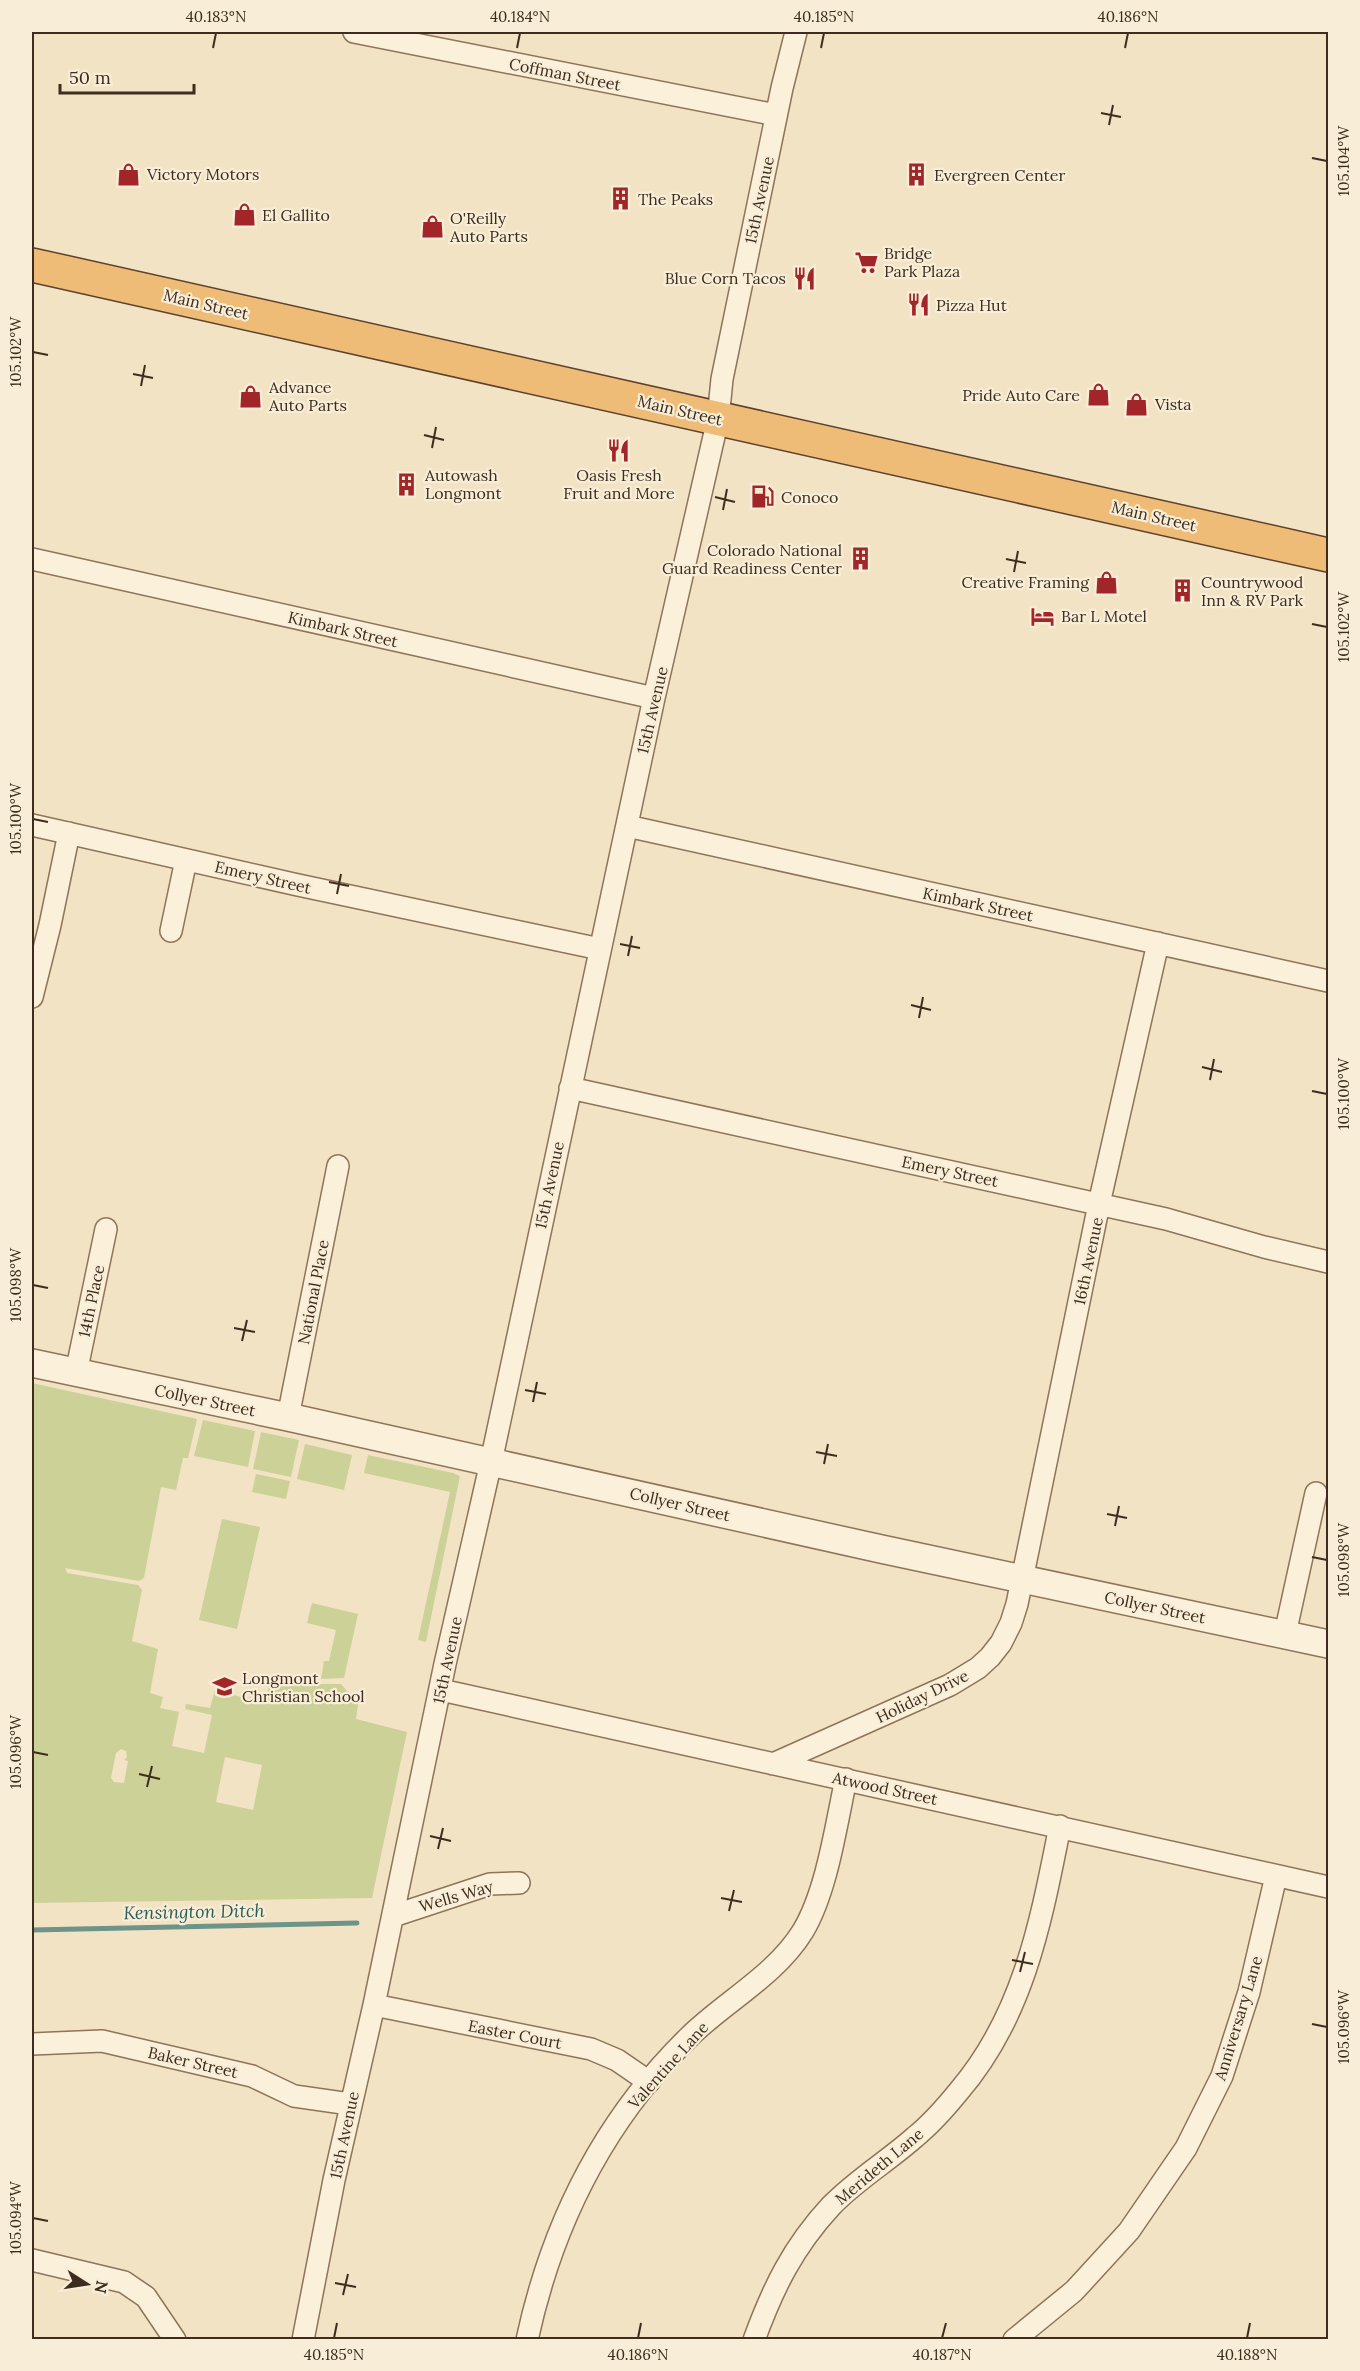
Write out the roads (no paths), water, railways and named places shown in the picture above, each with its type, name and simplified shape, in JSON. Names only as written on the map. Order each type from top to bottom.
[{"type":"highway","name":"Main Street","points":[[32,265],[1329,555]]},
{"type":"street","name":"Coffman Street","points":[[354,32],[776,116]]},
{"type":"street","name":"15th Avenue","points":[[303,2340],[350,2104],[374,2005],[445,1664],[491,1462],[654,698],[718,419],[722,379],[776,116],[796,32]]},
{"type":"street","name":"Kimbark Street","points":[[32,559],[654,698]]},
{"type":"street","name":"Emery Street","points":[[32,825],[600,949]]},
{"type":"street","name":"Kimbark Street","points":[[627,826],[1329,981]]},
{"type":"street","points":[[32,997],[50,926],[69,834]]},
{"type":"street","points":[[171,931],[186,860]]},
{"type":"street","name":"16th Avenue","points":[[1023,1579],[1100,1204],[1158,943]]},
{"type":"street","name":"Emery Street","points":[[570,1088],[1166,1219],[1264,1247],[1329,1262]]},
{"type":"street","name":"National Place","points":[[288,1417],[338,1167]]},
{"type":"street","name":"14th Place","points":[[76,1373],[106,1229]]},
{"type":"street","name":"Collyer Street","points":[[32,1363],[1329,1644]]},
{"type":"street","points":[[1285,1634],[1316,1493]]},
{"type":"street","name":"Holiday Drive","points":[[773,1764],[950,1685],[978,1668],[1001,1643],[1011,1623],[1023,1579]]},
{"type":"street","name":"Atwood Street","points":[[441,1690],[1329,1887]]},
{"type":"street","name":"Valentine Lane","points":[[527,2340],[535,2303],[562,2224],[591,2164],[618,2121],[689,2037],[782,1959],[803,1931],[817,1898],[846,1779]]},
{"type":"street","name":"Merideth Lane","points":[[754,2340],[772,2292],[798,2247],[830,2207],[849,2189],[917,2136],[960,2090],[994,2042],[1020,1989],[1038,1934],[1060,1826]]},
{"type":"street","name":"Anniversary Lane","points":[[1014,2340],[1074,2290],[1128,2231],[1186,2148],[1222,2076],[1249,1992],[1276,1876]]},
{"type":"street","name":"Wells Way","points":[[393,1916],[489,1884],[519,1883]]},
{"type":"street","name":"Easter Court","points":[[374,2005],[591,2049],[618,2060],[649,2082]]},
{"type":"street","name":"Baker Street","points":[[32,2044],[102,2041],[252,2076],[294,2096],[350,2104]]},
{"type":"street","points":[[32,2260],[124,2282],[146,2297],[175,2340]]},
{"type":"waterway","name":"Kensington Ditch","points":[[32,1930],[357,1923]]},
{"type":"place","name":"Victory Motors","points":[[129,174]]},
{"type":"place","name":"Evergreen Center","points":[[916,175]]},
{"type":"place","name":"The Peaks","points":[[620,199]]},
{"type":"place","name":"El Gallito","points":[[244,215]]},
{"type":"place","name":"O'Reilly Auto Parts","points":[[432,227]]},
{"type":"place","name":"Bridge Park Plaza","points":[[866,262]]},
{"type":"place","name":"Blue Corn Tacos","points":[[804,278]]},
{"type":"place","name":"Pizza Hut","points":[[918,305]]},
{"type":"place","name":"Pride Auto Care","points":[[1098,395]]},
{"type":"place","name":"Advance Auto Parts","points":[[251,396]]},
{"type":"place","name":"Vista","points":[[1137,404]]},
{"type":"place","name":"Oasis Fresh Fruit and More","points":[[619,450]]},
{"type":"place","name":"Autowash Longmont","points":[[407,484]]},
{"type":"place","name":"Conoco","points":[[763,497]]},
{"type":"place","name":"Colorado National Guard Readiness Center","points":[[860,559]]},
{"type":"place","name":"Creative Framing","points":[[1107,582]]},
{"type":"place","name":"Countrywood Inn & RV Park","points":[[1183,591]]},
{"type":"place","name":"Bar L Motel","points":[[1043,616]]},
{"type":"place","name":"Longmont Christian School","points":[[224,1687]]}]
